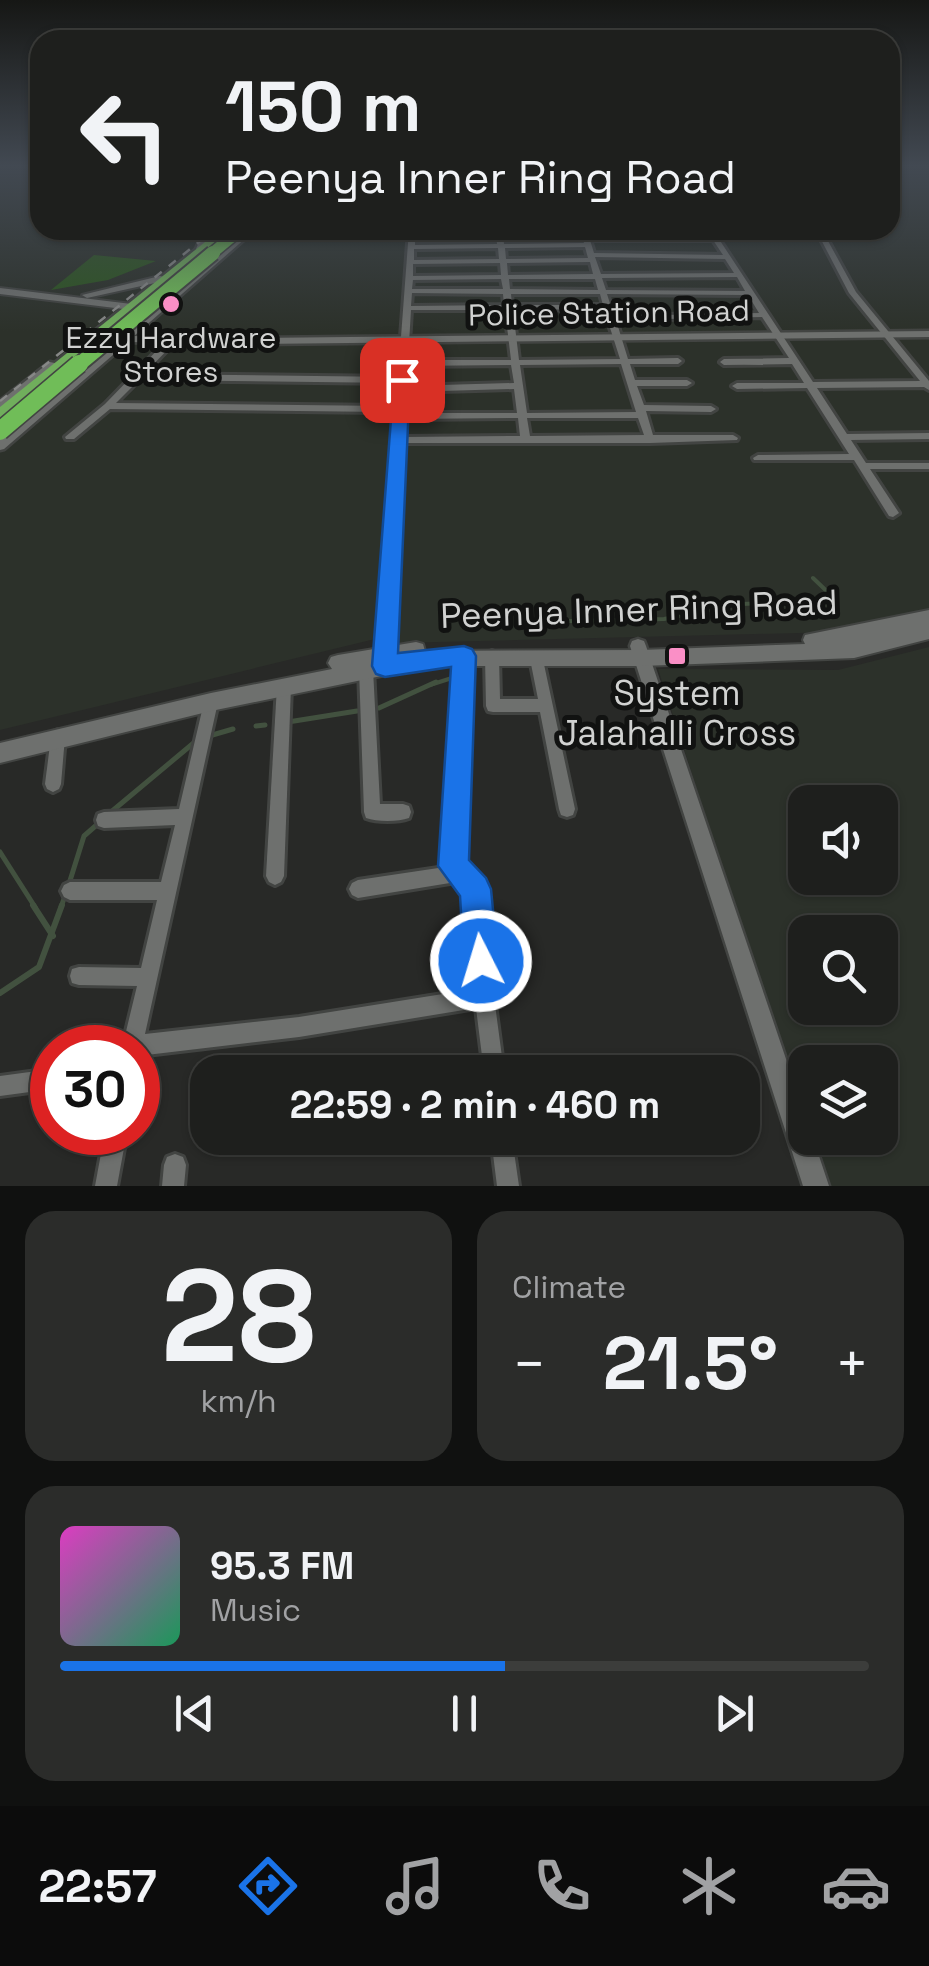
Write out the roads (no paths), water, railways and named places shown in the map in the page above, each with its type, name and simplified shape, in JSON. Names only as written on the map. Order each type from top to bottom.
[{"type":"highway","points":[[0,418],[126,309],[222,240]]},
{"type":"highway","points":[[0,418],[223,240]]},
{"type":"highway","points":[[0,431],[224,240]]},
{"type":"highway","points":[[0,443],[119,341],[226,240]]},
{"type":"main road","points":[[69,302],[160,279]]},
{"type":"main road","points":[[0,294],[150,313]]},
{"type":"main road","name":"Peenya Inner Ring Road","points":[[0,742],[379,663],[464,656],[536,659],[832,639],[929,617]]},
{"type":"main road","name":"Peenya Inner Ring Road","points":[[0,753],[379,663],[640,652],[854,650],[929,632]]},
{"type":"street","points":[[199,247],[203,240]]},
{"type":"street","points":[[0,407],[199,247],[214,240]]},
{"type":"street","points":[[119,341],[225,240]]},
{"type":"street","points":[[403,812],[372,812],[379,663],[411,240]]},
{"type":"street","points":[[501,240],[524,439]]},
{"type":"street","points":[[411,247],[548,240]]},
{"type":"street","points":[[586,240],[650,440]]},
{"type":"street","points":[[717,240],[892,513]]},
{"type":"street","points":[[824,240],[853,292],[928,386]]},
{"type":"street","points":[[410,262],[728,258]]},
{"type":"street","points":[[409,278],[738,275]]},
{"type":"street","points":[[408,291],[750,293]]},
{"type":"street","points":[[407,308],[607,307]]},
{"type":"street","points":[[611,318],[764,315]]},
{"type":"street","name":"Police Station Road","points":[[95,338],[405,340],[929,334]]},
{"type":"street","points":[[70,437],[108,406],[172,340]]},
{"type":"street","points":[[404,362],[678,361]]},
{"type":"street","points":[[724,362],[794,361]]},
{"type":"street","points":[[138,377],[518,386]]},
{"type":"street","points":[[632,384],[688,383]]},
{"type":"street","points":[[737,386],[928,386]]},
{"type":"street","points":[[108,406],[387,409],[400,416],[711,409]]},
{"type":"street","points":[[843,437],[929,436]]},
{"type":"street","points":[[398,440],[734,438]]},
{"type":"street","points":[[758,458],[929,466]]},
{"type":"street","points":[[640,652],[816,1186]]},
{"type":"street","points":[[464,656],[453,866],[475,889],[492,1055]]},
{"type":"street","points":[[492,657],[493,706],[546,705]]},
{"type":"street","points":[[536,659],[567,810]]},
{"type":"street","points":[[274,876],[284,686]]},
{"type":"street","points":[[137,1025],[211,702]]},
{"type":"street","points":[[52,784],[58,737]]},
{"type":"street","points":[[104,820],[185,817]]},
{"type":"street","points":[[358,889],[460,874]]},
{"type":"street","points":[[70,890],[168,891]]},
{"type":"street","points":[[79,976],[148,976]]},
{"type":"street","points":[[160,1043],[299,1027],[484,997]]},
{"type":"street","points":[[0,1086],[30,1083]]},
{"type":"street","points":[[106,1186],[112,1155]]},
{"type":"street","points":[[504,1155],[508,1186]]},
{"type":"waterway","points":[[530,622],[664,619],[740,604],[837,601],[813,578]]},
{"type":"waterway","points":[[430,685],[455,677]]},
{"type":"waterway","points":[[379,708],[436,682]]},
{"type":"waterway","points":[[288,722],[357,711]]},
{"type":"waterway","points":[[256,726],[265,725]]},
{"type":"waterway","points":[[209,736],[233,729]]},
{"type":"waterway","points":[[111,812],[196,741]]},
{"type":"waterway","points":[[68,887],[84,836],[100,822]]},
{"type":"waterway","points":[[0,852],[35,907]]},
{"type":"waterway","points":[[61,907],[65,896]]},
{"type":"waterway","points":[[33,905],[51,934]]},
{"type":"waterway","points":[[51,934],[62,905]]},
{"type":"waterway","points":[[0,993],[39,967],[51,934]]},
{"type":"railway","points":[[0,401],[201,240]]},
{"type":"place","name":"Ezzy Hardware Stores","points":[[171,304]]},
{"type":"place","name":"System Jalahalli Cross","points":[[677,656]]}]
